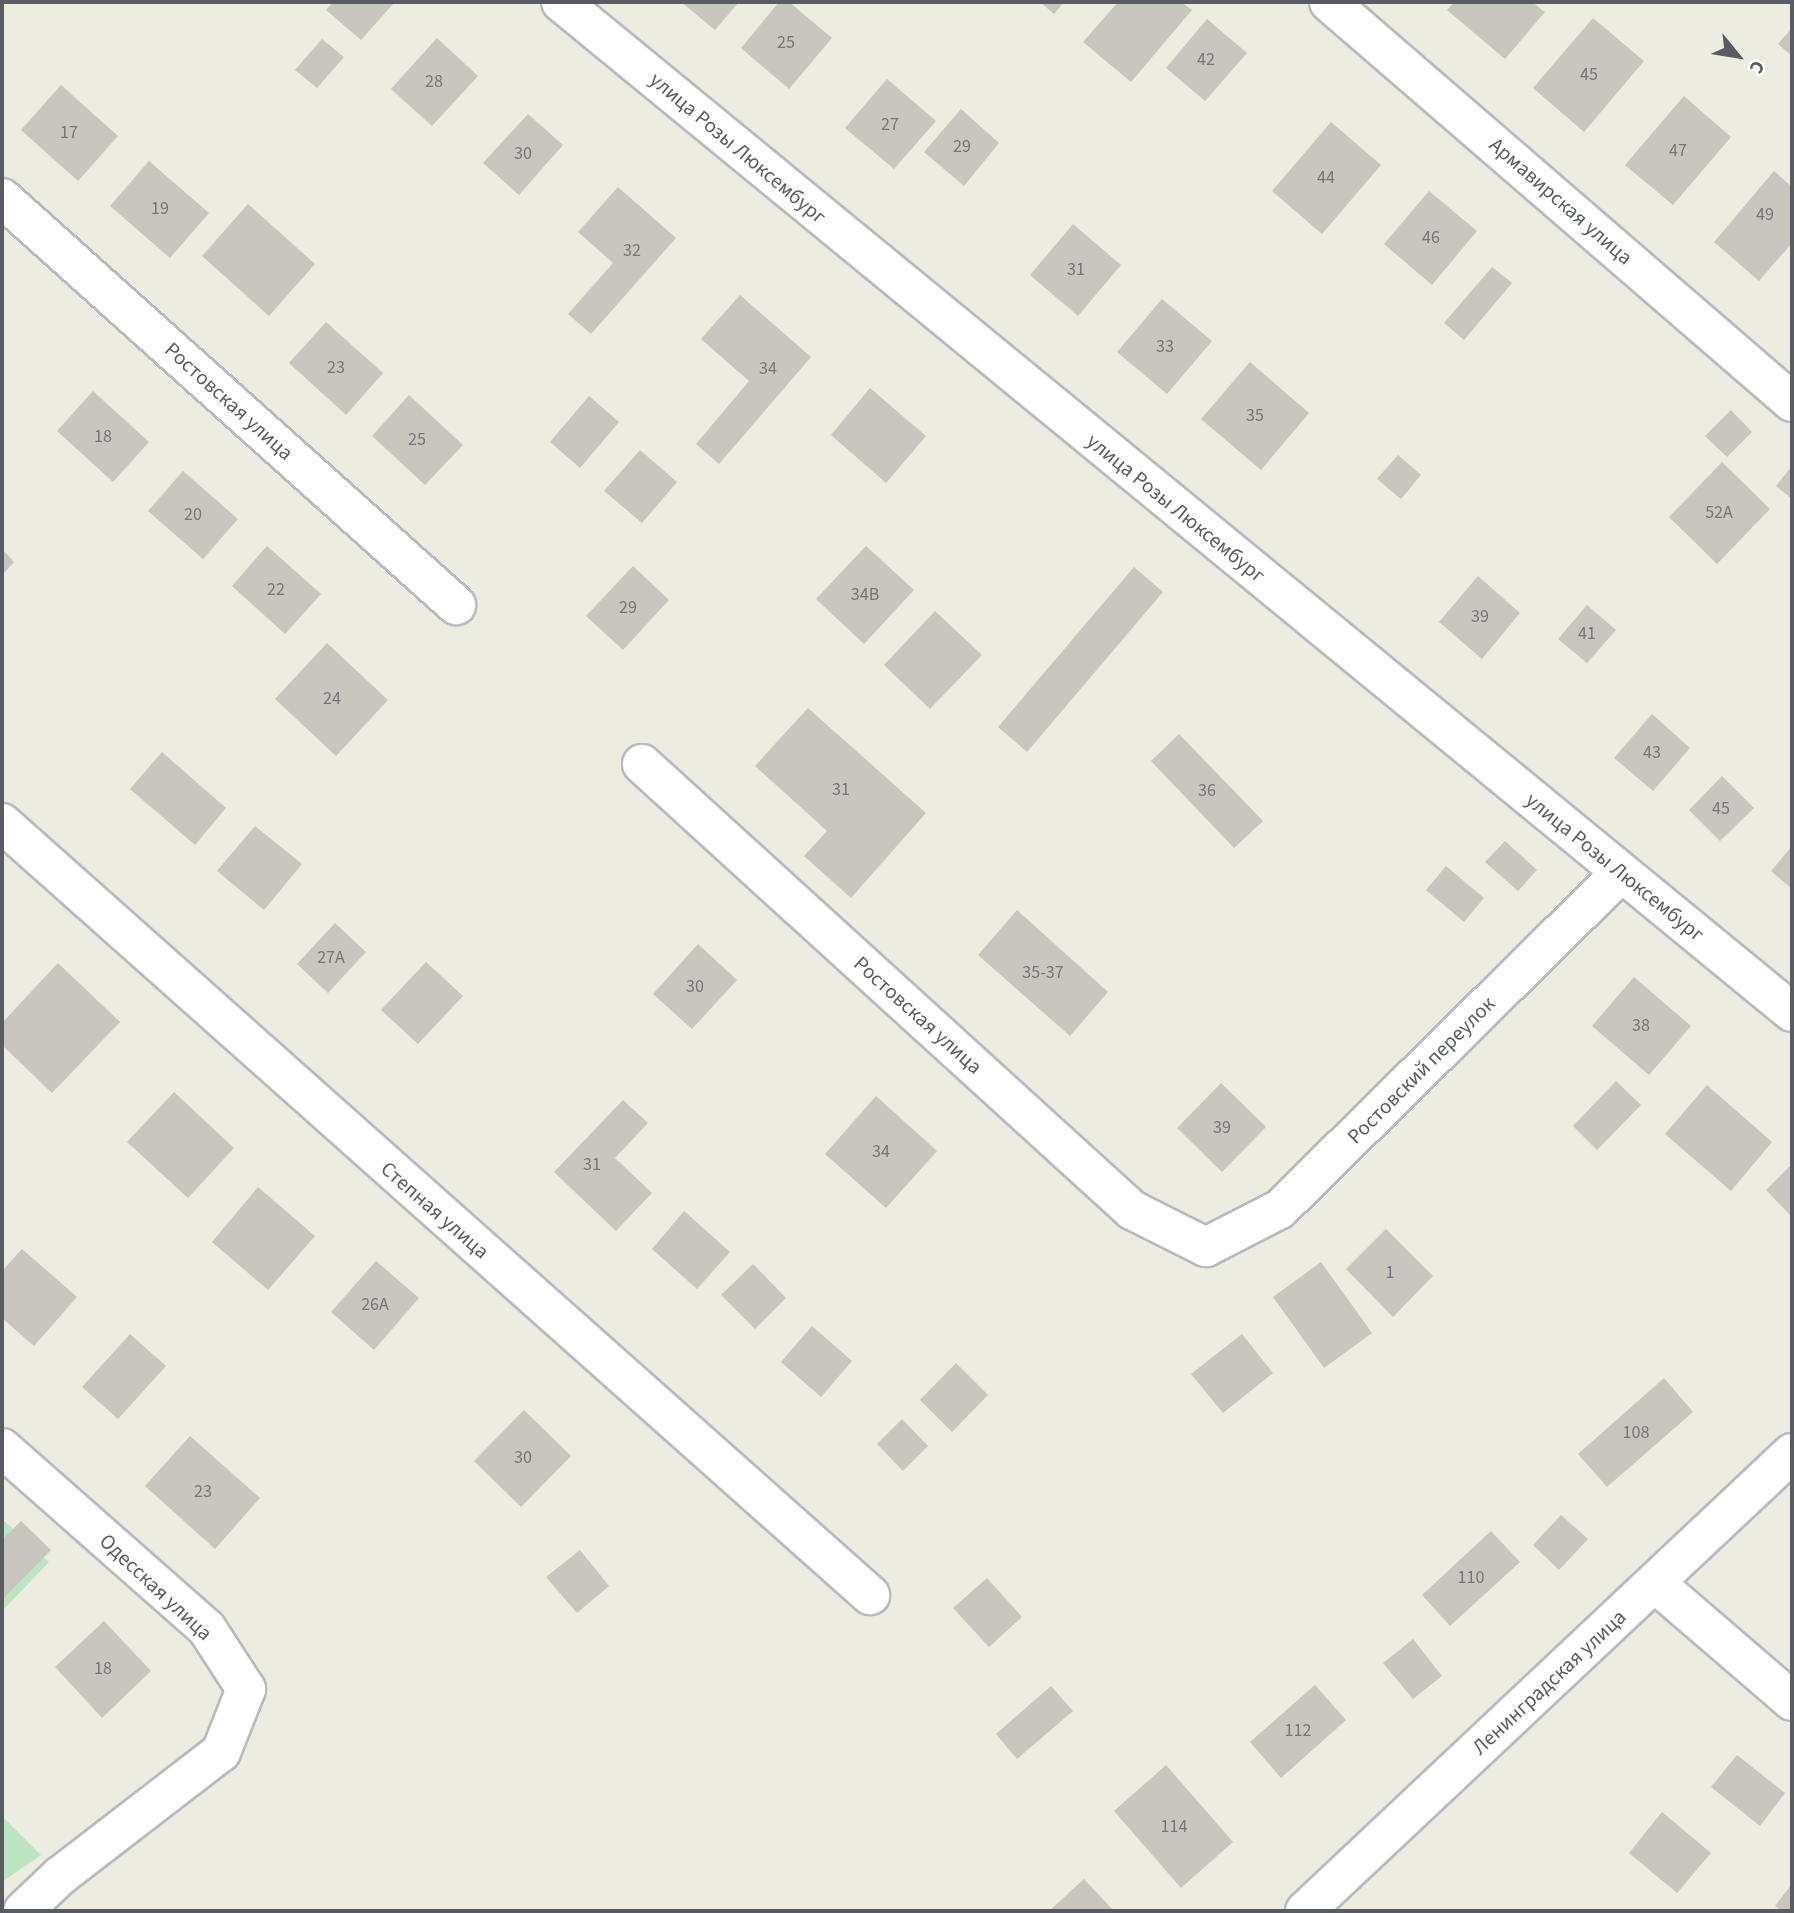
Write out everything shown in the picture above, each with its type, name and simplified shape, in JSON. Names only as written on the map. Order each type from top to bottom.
[{"type":"street","name":"улица Розы Люксембург","points":[[561,2],[1792,1012]]},
{"type":"street","name":"Армавирская улица","points":[[1329,2],[1792,402]]},
{"type":"street","name":"Ростовская улица","points":[[2,198],[456,605]]},
{"type":"street","name":"Ростовская улица","points":[[642,764],[1132,1210],[1206,1247]]},
{"type":"street","name":"Степная улица","points":[[2,823],[870,1595]]},
{"type":"street","name":"Ростовский переулок","points":[[1206,1247],[1280,1209],[1620,873]]},
{"type":"street","name":"Одесская улица","points":[[2,1448],[207,1629],[246,1689],[221,1752],[61,1875],[23,1911]]},
{"type":"street","name":"Ленинградская улица","points":[[1305,1911],[1792,1453]]},
{"type":"street","points":[[1655,1583],[1792,1701]]},
{"type":"green space","points":[[2,1519],[49,1562],[2,1611]]},
{"type":"green space","points":[[2,1816],[41,1855],[2,1882]]},
{"type":"building","points":[[333,2],[395,2],[361,40],[326,10]]},
{"type":"building","points":[[681,2],[739,2],[715,30]]},
{"type":"building","points":[[779,2],[789,2],[832,38],[789,89],[741,48]]},
{"type":"building","points":[[1040,2],[1064,2],[1054,14]]},
{"type":"building","points":[[1118,2],[1181,2],[1192,10],[1131,82],[1083,42]]},
{"type":"building","points":[[1454,2],[1532,2],[1545,12],[1505,59],[1447,10]]},
{"type":"building","points":[[1593,18],[1644,61],[1584,132],[1533,88]]},
{"type":"building","points":[[1207,19],[1247,53],[1205,101],[1166,68]]},
{"type":"building","points":[[1792,28],[1792,56],[1778,44]]},
{"type":"building","points":[[437,38],[478,76],[432,126],[391,89]]},
{"type":"building","points":[[322,39],[344,57],[317,88],[295,70]]},
{"type":"building","points":[[887,79],[936,121],[894,169],[845,128]]},
{"type":"building","points":[[61,85],[118,136],[78,181],[21,130]]},
{"type":"building","points":[[1684,96],[1731,137],[1673,205],[1625,165]]},
{"type":"building","points":[[961,109],[999,143],[964,186],[924,152]]},
{"type":"building","points":[[528,114],[563,145],[519,195],[483,163]]},
{"type":"building","points":[[1331,122],[1381,165],[1322,234],[1272,191]]},
{"type":"building","points":[[149,161],[209,213],[170,258],[110,206]]},
{"type":"building","points":[[1774,171],[1792,187],[1792,243],[1759,281],[1714,242]]},
{"type":"building","points":[[618,187],[676,238],[591,334],[568,314],[613,263],[578,232]]},
{"type":"building","points":[[1429,191],[1477,231],[1432,285],[1384,244]]},
{"type":"building","points":[[248,204],[315,264],[269,316],[202,256]]},
{"type":"building","points":[[1073,224],[1121,265],[1078,316],[1030,275]]},
{"type":"building","points":[[1492,267],[1512,283],[1464,340],[1444,323]]},
{"type":"building","points":[[740,295],[811,357],[719,464],[696,444],[749,381],[701,339]]},
{"type":"building","points":[[1162,299],[1212,341],[1167,394],[1117,352]]},
{"type":"building","points":[[326,322],[383,373],[346,415],[289,363]]},
{"type":"building","points":[[1250,362],[1309,413],[1261,470],[1201,419]]},
{"type":"building","points":[[870,388],[926,436],[886,483],[831,435]]},
{"type":"building","points":[[93,391],[149,442],[113,482],[57,431]]},
{"type":"building","points":[[409,395],[463,445],[425,485],[372,436]]},
{"type":"building","points":[[589,396],[619,422],[580,468],[550,442]]},
{"type":"building","points":[[1731,410],[1752,432],[1727,457],[1705,436]]},
{"type":"building","points":[[640,450],[677,482],[642,523],[604,491]]},
{"type":"building","points":[[1398,455],[1421,475],[1401,499],[1377,479]]},
{"type":"building","points":[[1722,462],[1770,509],[1717,564],[1669,517]]},
{"type":"building","points":[[1792,466],[1792,499],[1776,486]]},
{"type":"building","points":[[183,471],[238,519],[203,559],[148,511]]},
{"type":"building","points":[[267,546],[321,594],[285,634],[232,586]]},
{"type":"building","points":[[866,546],[914,590],[864,644],[816,599]]},
{"type":"building","points":[[2,549],[14,562],[2,575]]},
{"type":"building","points":[[633,566],[669,600],[623,650],[586,616]]},
{"type":"building","points":[[1134,567],[1163,592],[1027,752],[998,727]]},
{"type":"building","points":[[1478,576],[1520,613],[1482,659],[1439,622]]},
{"type":"building","points":[[1587,605],[1616,630],[1587,663],[1558,639]]},
{"type":"building","points":[[935,611],[982,655],[930,709],[884,665]]},
{"type":"building","points":[[327,643],[388,700],[336,756],[275,699]]},
{"type":"building","points":[[808,708],[926,813],[851,898],[804,856],[827,831],[755,766]]},
{"type":"building","points":[[1652,714],[1690,748],[1653,791],[1614,758]]},
{"type":"building","points":[[1179,734],[1263,821],[1234,848],[1151,761]]},
{"type":"building","points":[[162,752],[226,808],[195,845],[130,789]]},
{"type":"building","points":[[1722,776],[1754,808],[1720,841],[1689,810]]},
{"type":"building","points":[[255,826],[302,864],[264,910],[217,871]]},
{"type":"building","points":[[1505,841],[1537,870],[1518,891],[1485,862]]},
{"type":"building","points":[[1792,846],[1792,889],[1771,871]]},
{"type":"building","points":[[1446,866],[1484,898],[1464,922],[1426,890]]},
{"type":"building","points":[[1017,910],[1108,992],[1070,1036],[978,955]]},
{"type":"building","points":[[335,923],[366,952],[328,993],[297,964]]},
{"type":"building","points":[[698,944],[737,980],[692,1029],[653,994]]},
{"type":"building","points":[[426,962],[463,996],[418,1044],[381,1010]]},
{"type":"building","points":[[58,963],[120,1022],[52,1093],[2,1045],[2,1023]]},
{"type":"building","points":[[1634,977],[1691,1026],[1649,1075],[1592,1026]]},
{"type":"building","points":[[1616,1081],[1641,1105],[1597,1150],[1573,1126]]},
{"type":"building","points":[[1221,1083],[1266,1127],[1222,1172],[1177,1128]]},
{"type":"building","points":[[1707,1085],[1772,1142],[1731,1191],[1665,1134]]},
{"type":"building","points":[[174,1092],[234,1148],[188,1198],[127,1142]]},
{"type":"building","points":[[876,1096],[937,1151],[886,1208],[825,1154]]},
{"type":"building","points":[[623,1100],[648,1123],[615,1158],[652,1193],[616,1231],[554,1172]]},
{"type":"building","points":[[1792,1164],[1792,1217],[1766,1190]]},
{"type":"building","points":[[258,1187],[315,1236],[268,1290],[212,1242]]},
{"type":"building","points":[[684,1211],[730,1252],[697,1289],[652,1249]]},
{"type":"building","points":[[1386,1229],[1433,1276],[1393,1317],[1346,1269]]},
{"type":"building","points":[[22,1249],[77,1297],[34,1346],[2,1318],[2,1271]]},
{"type":"building","points":[[376,1261],[419,1298],[374,1350],[331,1312]]},
{"type":"building","points":[[1321,1262],[1372,1333],[1324,1368],[1273,1297]]},
{"type":"building","points":[[753,1264],[786,1298],[755,1329],[721,1295]]},
{"type":"building","points":[[812,1326],[852,1361],[821,1397],[781,1362]]},
{"type":"building","points":[[130,1334],[166,1366],[118,1419],[82,1387]]},
{"type":"building","points":[[1242,1334],[1273,1373],[1223,1413],[1191,1374]]},
{"type":"building","points":[[956,1363],[988,1395],[952,1432],[920,1400]]},
{"type":"building","points":[[1664,1378],[1693,1412],[1607,1487],[1578,1454]]},
{"type":"building","points":[[524,1410],[571,1456],[521,1507],[474,1461]]},
{"type":"building","points":[[902,1419],[928,1446],[903,1471],[877,1444]]},
{"type":"building","points":[[190,1436],[260,1498],[215,1549],[145,1486]]},
{"type":"building","points":[[1561,1515],[1588,1539],[1559,1570],[1533,1545]]},
{"type":"building","points":[[21,1521],[51,1550],[2,1600],[2,1540]]},
{"type":"building","points":[[1491,1531],[1520,1562],[1450,1626],[1422,1595]]},
{"type":"building","points":[[580,1550],[609,1586],[577,1613],[546,1577]]},
{"type":"building","points":[[987,1578],[1022,1617],[989,1647],[953,1608]]},
{"type":"building","points":[[104,1621],[151,1671],[102,1718],[55,1667]]},
{"type":"building","points":[[1413,1639],[1442,1676],[1413,1699],[1383,1663]]},
{"type":"building","points":[[1315,1685],[1346,1720],[1281,1778],[1250,1742]]},
{"type":"building","points":[[1051,1686],[1073,1711],[1017,1759],[996,1734]]},
{"type":"building","points":[[1737,1755],[1785,1793],[1760,1826],[1711,1787]]},
{"type":"building","points":[[1166,1765],[1233,1842],[1181,1888],[1114,1811]]},
{"type":"building","points":[[1662,1812],[1711,1853],[1677,1893],[1629,1853]]},
{"type":"building","points":[[1084,1879],[1114,1911],[1049,1911]]},
{"type":"building","points":[[1792,1884],[1792,1911],[1782,1911],[1775,1906]]}]
